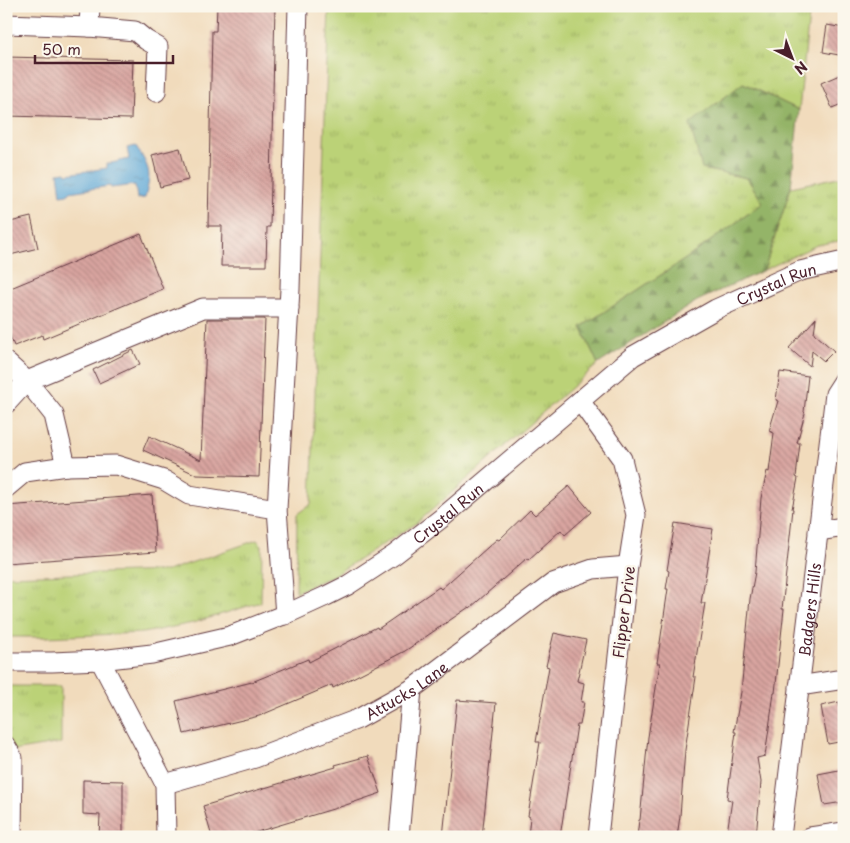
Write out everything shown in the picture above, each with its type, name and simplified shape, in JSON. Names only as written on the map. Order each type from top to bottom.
[{"type":"street","points":[[90,6],[90,27]]},
{"type":"street","points":[[285,615],[277,509],[289,308],[298,6]]},
{"type":"street","points":[[6,24],[90,27],[135,32],[158,46],[156,92]]},
{"type":"street","name":"Crystal Run","points":[[6,662],[100,660],[152,654],[230,636],[285,615],[348,585],[394,555],[443,517],[633,356],[716,309],[800,271],[844,260]]},
{"type":"street","points":[[6,404],[27,381],[203,308],[289,308]]},
{"type":"street","points":[[6,362],[27,381],[54,415],[66,466]]},
{"type":"street","name":"Badgers Hills","points":[[781,837],[835,394],[842,382]]},
{"type":"street","name":"Flipper Drive","points":[[580,401],[622,459],[636,515],[628,566],[598,837]]},
{"type":"street","points":[[6,488],[25,472],[66,466],[116,464],[164,480],[189,495],[277,509]]},
{"type":"street","points":[[818,531],[844,527]]},
{"type":"street","name":"Attucks Lane","points":[[165,784],[255,758],[350,722],[412,689],[553,583],[593,569],[628,566]]},
{"type":"street","points":[[100,660],[165,784],[166,837]]},
{"type":"street","points":[[799,686],[844,679]]},
{"type":"street","points":[[399,837],[412,689]]},
{"type":"street","points":[[6,746],[13,758],[12,837]]},
{"type":"street","points":[[810,837],[844,832]]},
{"type":"green space","points":[[329,6],[810,6],[799,110],[743,83],[702,169],[747,178],[763,203],[687,258],[581,327],[598,364],[417,523],[334,575],[296,592],[297,514],[311,504]]},
{"type":"green space","points":[[743,83],[799,110],[791,187],[764,270],[697,301],[598,364],[581,327],[687,258],[763,203],[747,178],[702,169],[690,124]]},
{"type":"green space","points":[[844,176],[844,240],[817,245],[764,270],[791,187]]},
{"type":"green space","points":[[257,540],[262,545],[261,602],[193,623],[143,633],[6,637],[6,576],[167,571]]},
{"type":"green space","points":[[6,686],[61,686],[61,743],[6,752]]},
{"type":"water","points":[[136,146],[147,166],[149,176],[145,198],[137,199],[135,185],[111,188],[110,186],[69,192],[68,194],[61,195],[58,173],[66,172],[67,174],[107,168],[107,164],[129,159],[127,148]]},
{"type":"building","points":[[217,6],[275,6],[270,227],[267,227],[266,266],[221,266],[222,226],[208,226],[212,31],[216,31]]},
{"type":"building","points":[[827,25],[844,28],[844,56],[823,52]]},
{"type":"building","points":[[6,57],[133,60],[131,119],[6,116]]},
{"type":"building","points":[[844,73],[844,103],[832,108],[821,83]]},
{"type":"building","points":[[180,148],[188,180],[160,187],[152,155]]},
{"type":"building","points":[[31,217],[38,248],[6,256],[6,223]]},
{"type":"building","points":[[141,234],[163,289],[43,339],[42,335],[14,346],[6,326],[6,290]]},
{"type":"building","points":[[816,318],[814,333],[834,351],[824,361],[812,351],[810,366],[789,348]]},
{"type":"building","points":[[207,319],[265,319],[259,477],[197,475],[143,450],[149,436],[201,460]]},
{"type":"building","points":[[133,350],[140,364],[99,383],[93,370]]},
{"type":"building","points":[[780,372],[808,376],[805,413],[797,443],[800,443],[796,477],[798,478],[792,509],[775,693],[765,756],[757,758],[761,782],[756,837],[727,833],[732,800],[727,799],[736,732],[734,732],[741,692],[750,599],[755,572],[761,498],[767,471],[769,472],[774,433],[769,431],[778,401],[776,400]]},
{"type":"building","points":[[569,486],[591,512],[565,535],[561,530],[470,608],[405,651],[333,688],[332,685],[259,716],[184,734],[176,701],[252,682],[308,659],[309,662],[377,627],[378,629],[439,587],[441,589],[497,539],[499,540],[530,510],[535,515]]},
{"type":"building","points":[[152,495],[156,552],[6,563],[6,506]]},
{"type":"building","points":[[675,523],[713,529],[701,603],[705,603],[693,677],[696,677],[685,750],[680,816],[677,837],[637,837],[648,737],[660,663],[657,663],[668,589],[666,589],[669,571],[667,570]]},
{"type":"building","points":[[554,633],[586,640],[577,681],[584,683],[581,702],[584,702],[580,725],[577,725],[560,837],[528,837],[530,817],[528,816],[540,742],[536,742],[549,667],[546,666]]},
{"type":"building","points":[[457,700],[496,703],[482,837],[443,837]]},
{"type":"building","points":[[839,702],[841,712],[844,712],[844,741],[828,744],[821,706]]},
{"type":"building","points":[[368,756],[381,793],[240,837],[212,837],[203,806]]},
{"type":"building","points":[[844,769],[844,802],[824,805],[818,774]]},
{"type":"building","points":[[83,780],[123,781],[123,837],[99,837],[100,815],[83,814]]}]
